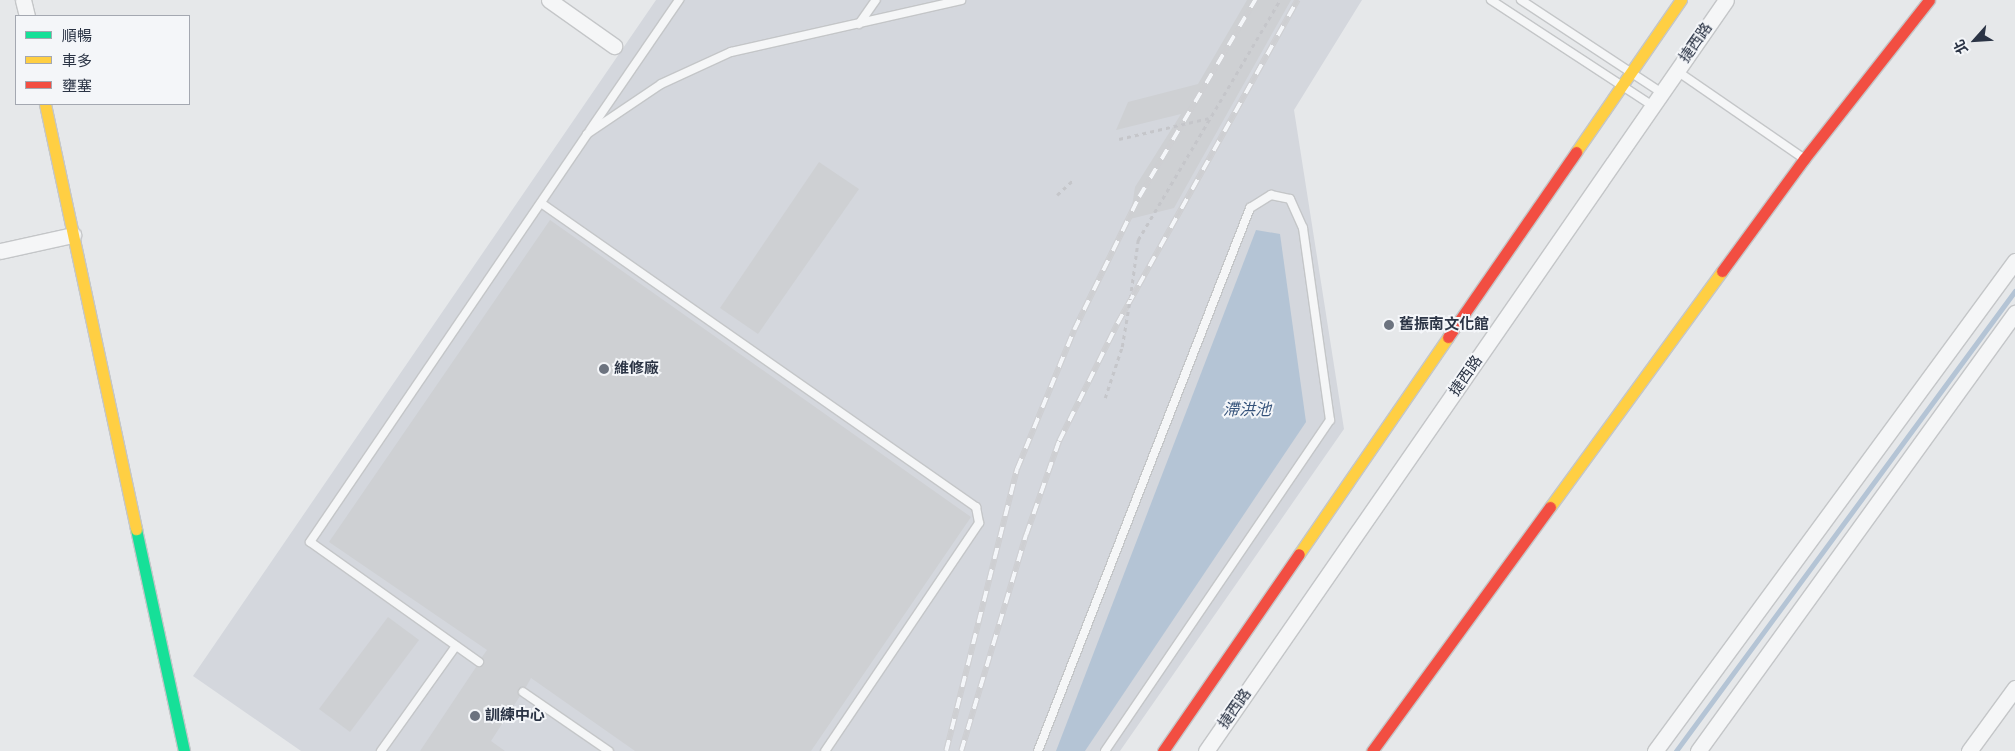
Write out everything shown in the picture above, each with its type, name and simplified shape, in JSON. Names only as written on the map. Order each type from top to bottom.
[{"type":"street","points":[[23,0],[27,15]]},
{"type":"street","points":[[549,0],[614,46]]},
{"type":"street","points":[[1163,751],[1632,74],[1681,0]]},
{"type":"street","name":"捷西路","points":[[1206,751],[1726,0]]},
{"type":"street","points":[[1372,751],[1804,159],[1929,0]]},
{"type":"street","points":[[46,105],[184,751]]},
{"type":"street","points":[[0,250],[73,235]]},
{"type":"street","points":[[1655,751],[2015,260]]},
{"type":"street","points":[[1698,751],[2015,313]]},
{"type":"street","points":[[1969,751],[2013,696]]},
{"type":"lane","points":[[479,662],[310,542],[679,0]]},
{"type":"lane","points":[[859,24],[876,0]]},
{"type":"lane","points":[[588,134],[662,84],[732,52],[961,0]]},
{"type":"lane","points":[[1491,0],[1653,106]]},
{"type":"lane","points":[[1521,0],[1662,93]]},
{"type":"lane","points":[[1677,70],[1804,159]]},
{"type":"lane","points":[[1038,751],[1250,208],[1271,195],[1290,199],[1303,228],[1330,420],[1105,751]]},
{"type":"lane","points":[[541,203],[976,507],[979,523],[825,751]]},
{"type":"lane","points":[[381,751],[456,646]]},
{"type":"lane","points":[[523,692],[609,751]]},
{"type":"path","points":[[1105,398],[1115,374],[1122,347],[1138,240],[1280,0]]},
{"type":"path","points":[[1119,139],[1209,118]]},
{"type":"path","points":[[1057,195],[1073,180]]},
{"type":"shaded area","points":[[656,0],[1362,0],[1294,110],[1344,429],[1120,751],[301,751],[193,676]]},
{"type":"water","name":"滯洪池","points":[[1256,230],[1280,234],[1306,422],[1085,751],[1056,751]]},
{"type":"building","points":[[1247,0],[1291,0],[1174,208],[1130,219],[1135,187],[1181,114],[1116,130],[1128,102],[1198,84]]},
{"type":"building","points":[[819,162],[859,189],[758,334],[720,308]]},
{"type":"building","name":"維修廠","points":[[550,220],[971,517],[811,751],[635,751],[531,678],[526,687],[518,689],[520,696],[491,741],[505,751],[420,751],[476,667],[484,665],[482,657],[487,650],[329,542]]},
{"type":"building","points":[[388,617],[419,640],[350,732],[319,709]]},
{"type":"waterway","points":[[1676,751],[2015,291]]},
{"type":"railway","points":[[946,751],[1017,469],[1074,330],[1139,197],[1255,0]]},
{"type":"railway","points":[[961,751],[1026,535],[1059,441],[1117,324],[1297,0]]},
{"type":"traffic: fast","points":[[136,529],[184,751]]},
{"type":"traffic: slow","points":[[1576,152],[1681,0]]},
{"type":"traffic: slow","points":[[45,105],[136,529]]},
{"type":"traffic: slow","points":[[1550,507],[1722,271]]},
{"type":"traffic: slow","points":[[1299,554],[1448,337]]},
{"type":"traffic: jam","points":[[1722,271],[1804,159],[1929,0]]},
{"type":"traffic: jam","points":[[1448,337],[1576,152]]},
{"type":"traffic: jam","points":[[1372,751],[1550,507]]},
{"type":"traffic: jam","points":[[1163,751],[1299,554]]},
{"type":"place","name":"舊振南文化館","points":[[1389,325]]},
{"type":"place","name":"維修廠","points":[[604,369]]},
{"type":"place","name":"訓練中心","points":[[475,716]]}]
